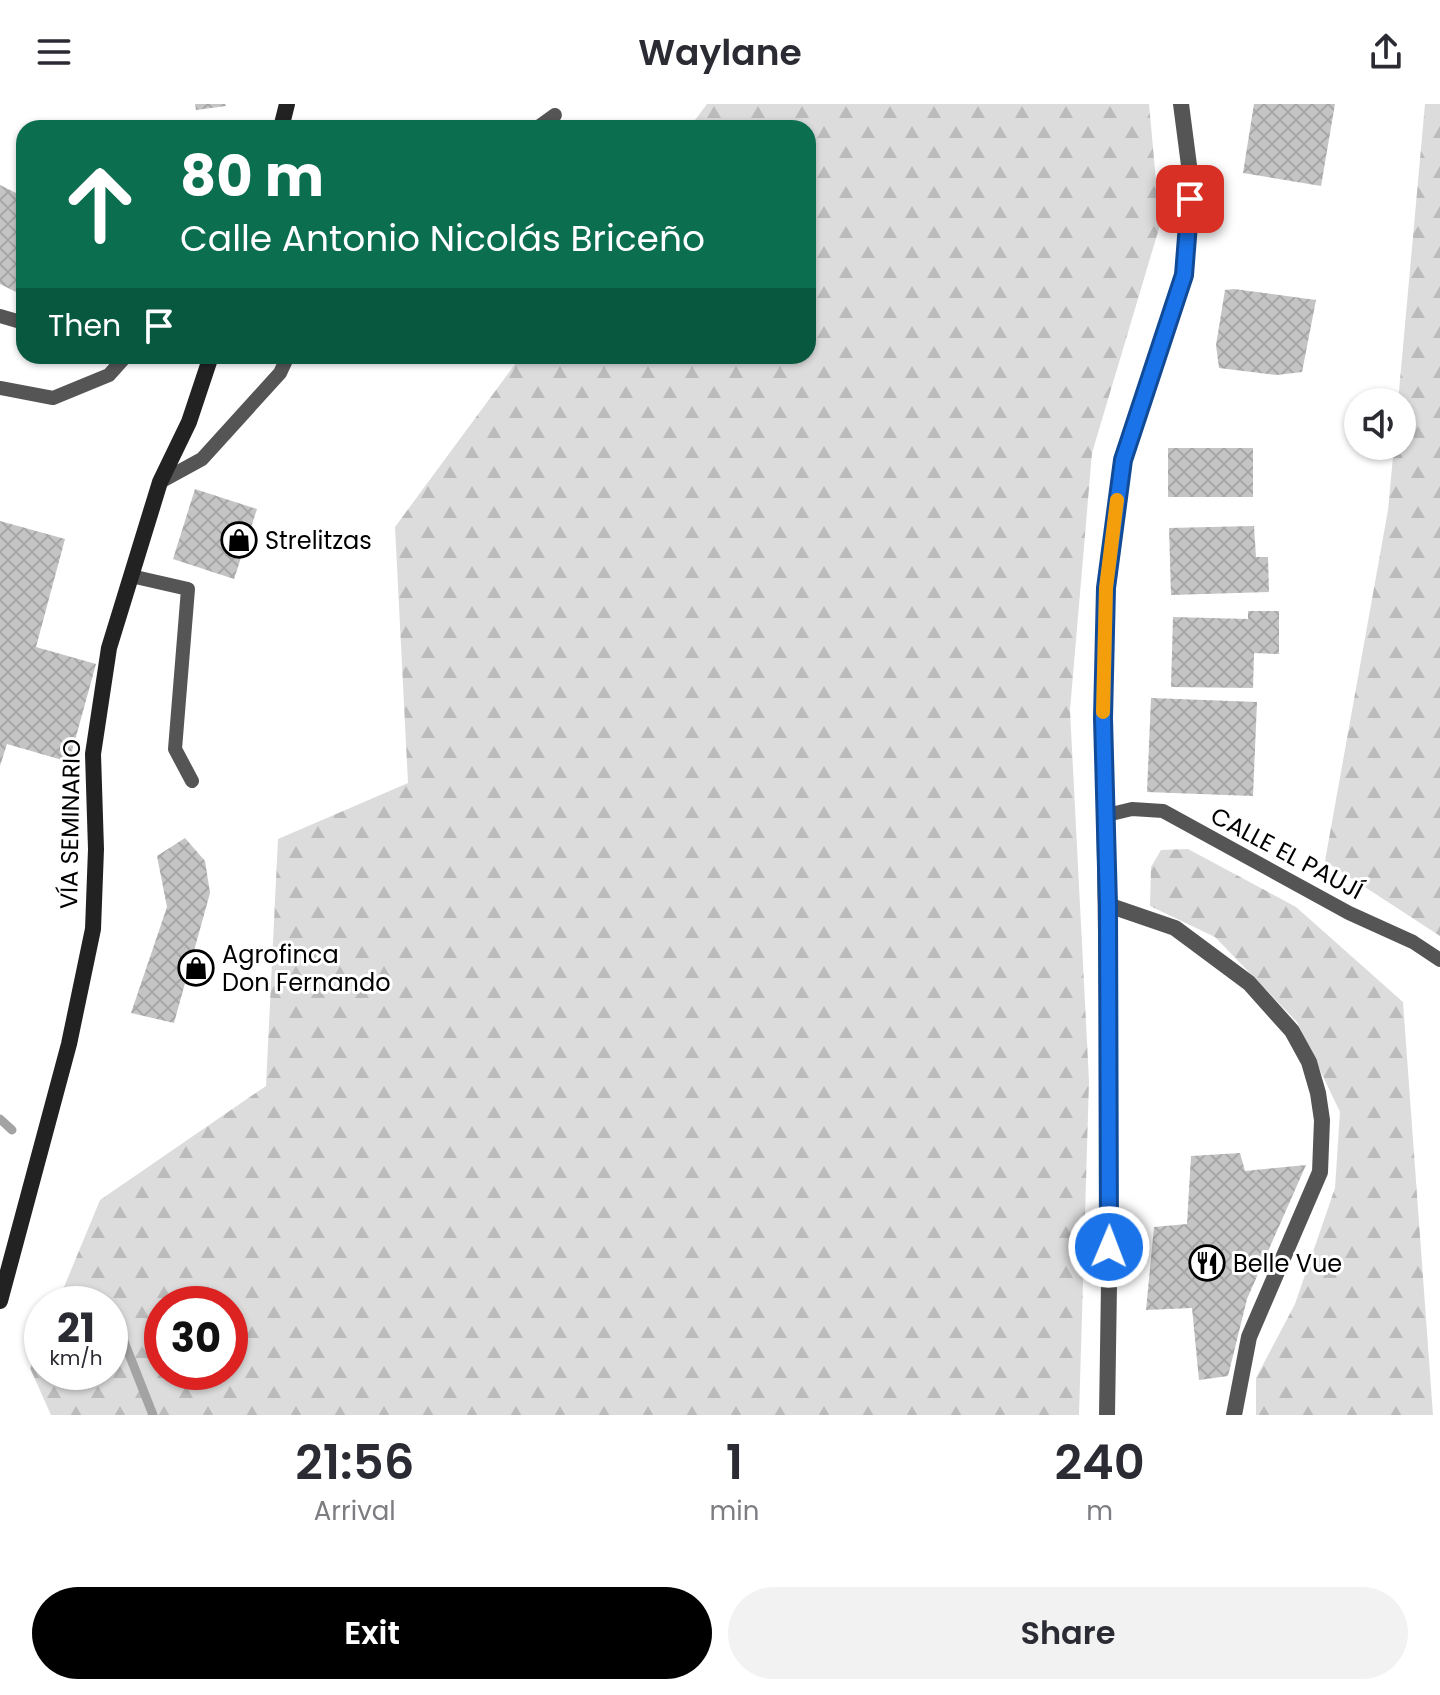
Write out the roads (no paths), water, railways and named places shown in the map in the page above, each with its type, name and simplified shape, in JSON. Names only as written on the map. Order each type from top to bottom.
[{"type":"main road","name":"VÍA SEMINARIO","points":[[0,1301],[6,1261],[69,1044],[93,929],[95,725],[109,648],[160,482],[189,422],[208,364]]},
{"type":"street","points":[[1107,1415],[1108,905],[1103,718],[1110,538],[1123,460],[1184,275],[1190,173],[1181,104]]},
{"type":"street","points":[[1108,905],[1175,928],[1249,983],[1292,1031],[1309,1062],[1318,1093],[1322,1120],[1320,1172],[1249,1337],[1234,1415]]},
{"type":"lane","points":[[548,120],[555,115]]},
{"type":"lane","points":[[0,388],[53,398],[109,375],[119,364]]},
{"type":"lane","points":[[160,482],[202,459],[280,373],[284,364]]},
{"type":"lane","points":[[131,576],[188,589],[175,749],[192,781]]},
{"type":"lane","name":"CALLE EL PAUJÍ","points":[[1107,815],[1132,809],[1163,811],[1349,913],[1413,942],[1440,960]]},
{"type":"waterway","points":[[0,1119],[12,1130]]},
{"type":"waterway","points":[[128,1352],[153,1415]]},
{"type":"place","name":"Strelitzas","points":[[239,540]]},
{"type":"place","name":"Agrofinca Don Fernando","points":[[196,968]]},
{"type":"place","name":"Belle Vue","points":[[1207,1263]]}]
